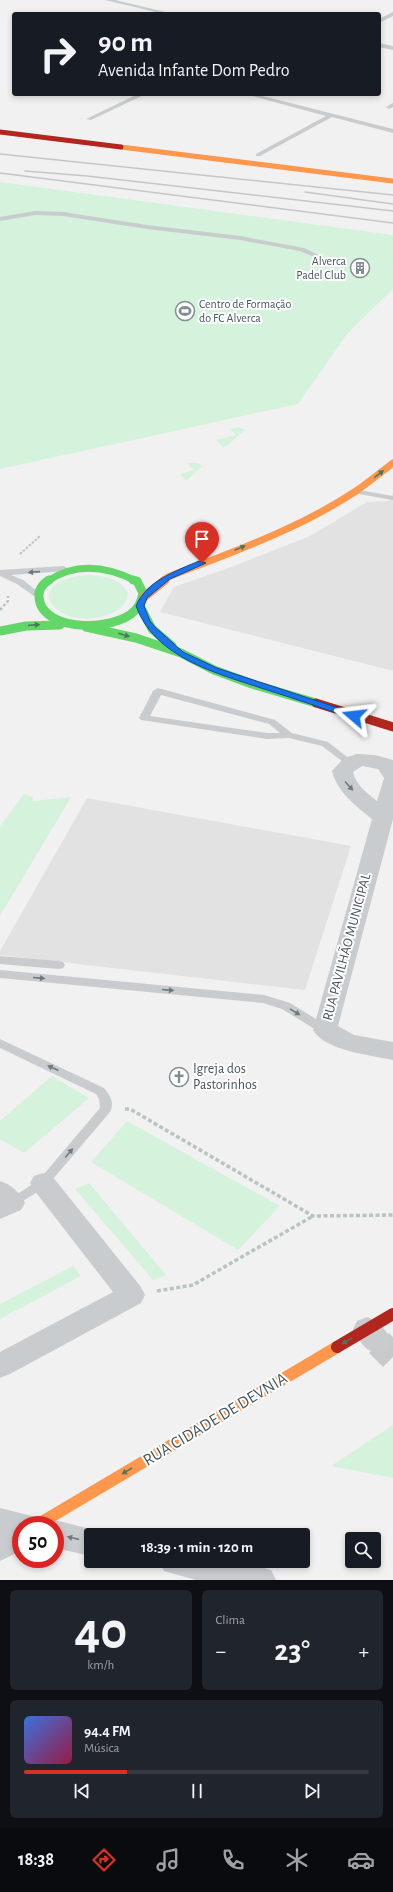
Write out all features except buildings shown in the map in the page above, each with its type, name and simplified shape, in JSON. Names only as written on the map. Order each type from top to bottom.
[{"type":"street","points":[[0,132],[393,181]]},
{"type":"street","points":[[86,627],[119,621],[132,614],[140,606],[144,597],[168,577],[266,538],[304,520],[356,491],[393,463]]},
{"type":"street","points":[[68,625],[53,621],[42,614],[34,606],[31,597],[35,588],[54,573],[68,569],[99,567],[120,572],[136,581],[142,588],[144,597]]},
{"type":"street","points":[[140,606],[146,621],[152,629],[180,653]]},
{"type":"street","points":[[0,630],[14,617]]},
{"type":"street","points":[[0,630],[37,625],[68,625],[86,627],[136,638],[180,653],[214,670],[252,684],[393,727]]},
{"type":"street","points":[[382,817],[348,786],[342,778],[342,771],[350,763],[370,759],[377,760],[386,765],[393,777]]},
{"type":"street","name":"RUA PAVILHÃO MUNICIPAL","points":[[393,780],[325,1030],[348,1042],[393,1051]]},
{"type":"street","points":[[0,1366],[131,1295],[43,1183]]},
{"type":"street","name":"RUA CIDADE DE DEVNIA","points":[[53,1516],[373,1336],[393,1314]]},
{"type":"street","points":[[0,1522],[12,1524]]},
{"type":"street","points":[[64,1536],[84,1540]]},
{"type":"street","points":[[0,1547],[12,1540]]},
{"type":"street","points":[[206,1568],[260,1580]]},
{"type":"lane","points":[[108,0],[161,12]]},
{"type":"lane","points":[[146,12],[151,10]]},
{"type":"lane","points":[[381,20],[393,14]]},
{"type":"lane","points":[[381,45],[393,48]]},
{"type":"lane","points":[[89,119],[139,96]]},
{"type":"lane","points":[[256,96],[393,131]]},
{"type":"lane","points":[[258,155],[331,115]]},
{"type":"lane","points":[[0,218],[35,213],[63,214],[255,240],[302,249],[324,259]]},
{"type":"lane","points":[[356,491],[393,498]]},
{"type":"lane","points":[[0,573],[68,569]]},
{"type":"lane","points":[[0,573],[20,582],[31,597]]},
{"type":"lane","points":[[289,734],[267,736],[144,718],[158,691],[272,722],[289,734],[325,744],[350,763]]},
{"type":"lane","points":[[0,960],[59,965]]},
{"type":"lane","points":[[0,974],[264,999],[286,1006],[325,1030]]},
{"type":"lane","points":[[0,1043],[100,1091],[105,1097],[106,1109],[43,1183],[4,1201]]},
{"type":"path","points":[[0,573],[40,536]]},
{"type":"path","points":[[0,610],[8,601],[8,597],[4,592]]},
{"type":"path","points":[[106,1109],[130,1109],[312,1216]]},
{"type":"path","points":[[131,1295],[193,1285],[312,1216],[393,1215]]},
{"type":"shaded area","points":[[393,494],[393,671],[160,612],[174,587],[231,567],[310,536],[367,502],[388,501]]},
{"type":"shaded area","points":[[87,798],[351,846],[305,990],[0,955],[0,951]]},
{"type":"green space","name":"Centro de Formação do FC Alverca","points":[[0,182],[393,235],[393,289],[347,334],[298,404],[0,469]]},
{"type":"green space","points":[[239,427],[245,430],[228,445],[223,447],[216,440],[236,435],[230,429]]},
{"type":"green space","points":[[187,463],[198,463],[202,466],[186,481],[180,474],[194,470]]},
{"type":"green space","points":[[89,575],[112,579],[125,588],[128,593],[126,600],[118,610],[93,618],[76,618],[62,613],[52,605],[49,596],[53,587],[66,579]]},
{"type":"green space","points":[[24,794],[33,797],[33,801],[71,797],[0,916],[0,826]]},
{"type":"green space","points":[[52,1076],[89,1098],[24,1153],[0,1139],[0,1121]]},
{"type":"green space","points":[[127,1121],[280,1206],[238,1250],[91,1162]]},
{"type":"green space","points":[[89,1183],[166,1275],[153,1280],[75,1189]]},
{"type":"green space","points":[[73,1266],[81,1276],[0,1319],[0,1304]]},
{"type":"green space","points":[[393,1425],[393,1478],[331,1466]]},
{"type":"tunnel","points":[[379,1343],[393,1357]]},
{"type":"railway","points":[[0,154],[393,195]]},
{"type":"railway","points":[[25,171],[87,176],[393,211]]},
{"type":"railway","points":[[0,173],[393,223]]},
{"type":"railway","points":[[305,192],[393,204]]},
{"type":"traffic: fast","points":[[83,567],[117,572],[137,581],[143,593],[139,606],[126,617],[106,625],[82,626],[55,619],[50,616],[43,610],[39,602],[38,594],[41,587],[52,577],[83,567]]},
{"type":"traffic: fast","points":[[140,606],[152,629],[172,646]]},
{"type":"traffic: fast","points":[[0,631],[26,626],[60,625]]},
{"type":"traffic: fast","points":[[86,627],[136,638],[181,653],[214,670],[252,684],[316,703]]},
{"type":"traffic: slow","points":[[121,147],[393,181]]},
{"type":"traffic: slow","points":[[144,597],[168,577],[266,538],[304,520],[356,491],[393,463]]},
{"type":"traffic: slow","points":[[52,1516],[337,1347]]},
{"type":"traffic: jam","points":[[0,132],[121,147]]},
{"type":"traffic: jam","points":[[316,703],[393,727]]},
{"type":"traffic: jam","points":[[337,1347],[393,1314]]},
{"type":"place","name":"Alverca Padel Club","points":[[360,268]]},
{"type":"place","name":"Centro de Formação do FC Alverca","points":[[185,311]]},
{"type":"place","name":"Igreja dos Pastorinhos","points":[[179,1077]]},
{"type":"route","points":[[202,563],[168,577],[144,597],[140,606],[146,621],[160,638],[180,653],[214,670],[252,684],[354,716]]}]
